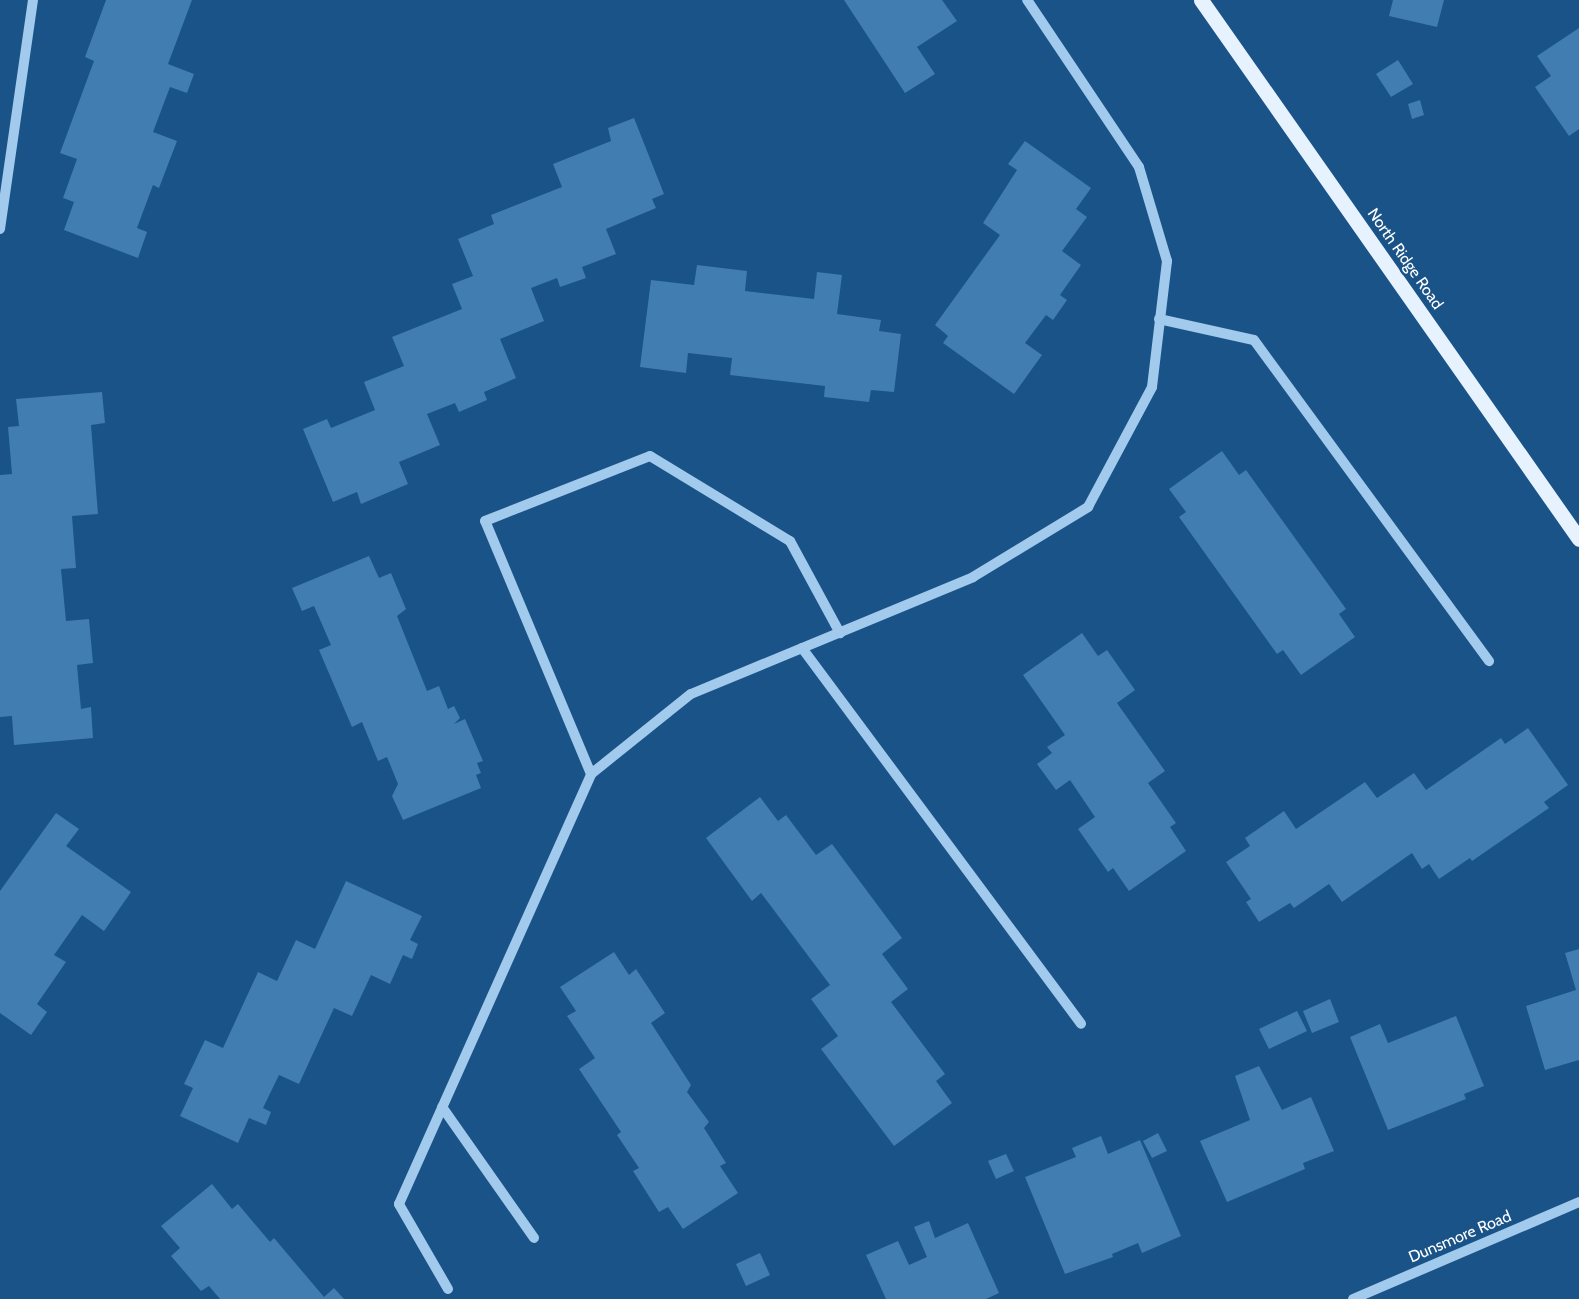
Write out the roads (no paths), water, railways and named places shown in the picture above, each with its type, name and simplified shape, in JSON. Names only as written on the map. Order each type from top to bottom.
[{"type":"main road","name":"North Ridge Road","points":[[1201,0],[1579,539]]},
{"type":"street","points":[[0,229],[33,0]]},
{"type":"street","points":[[448,1289],[399,1204],[591,774],[692,694],[973,578],[1088,507],[1152,387],[1167,261],[1139,167],[1027,0]]},
{"type":"street","points":[[1160,319],[1254,340],[1489,661]]},
{"type":"street","points":[[591,774],[485,521],[650,456],[790,541],[840,633]]},
{"type":"street","points":[[802,648],[1081,1024]]},
{"type":"street","points":[[442,1107],[534,1238]]},
{"type":"street","name":"Dunsmore Road","points":[[1353,1299],[1579,1202]]}]
